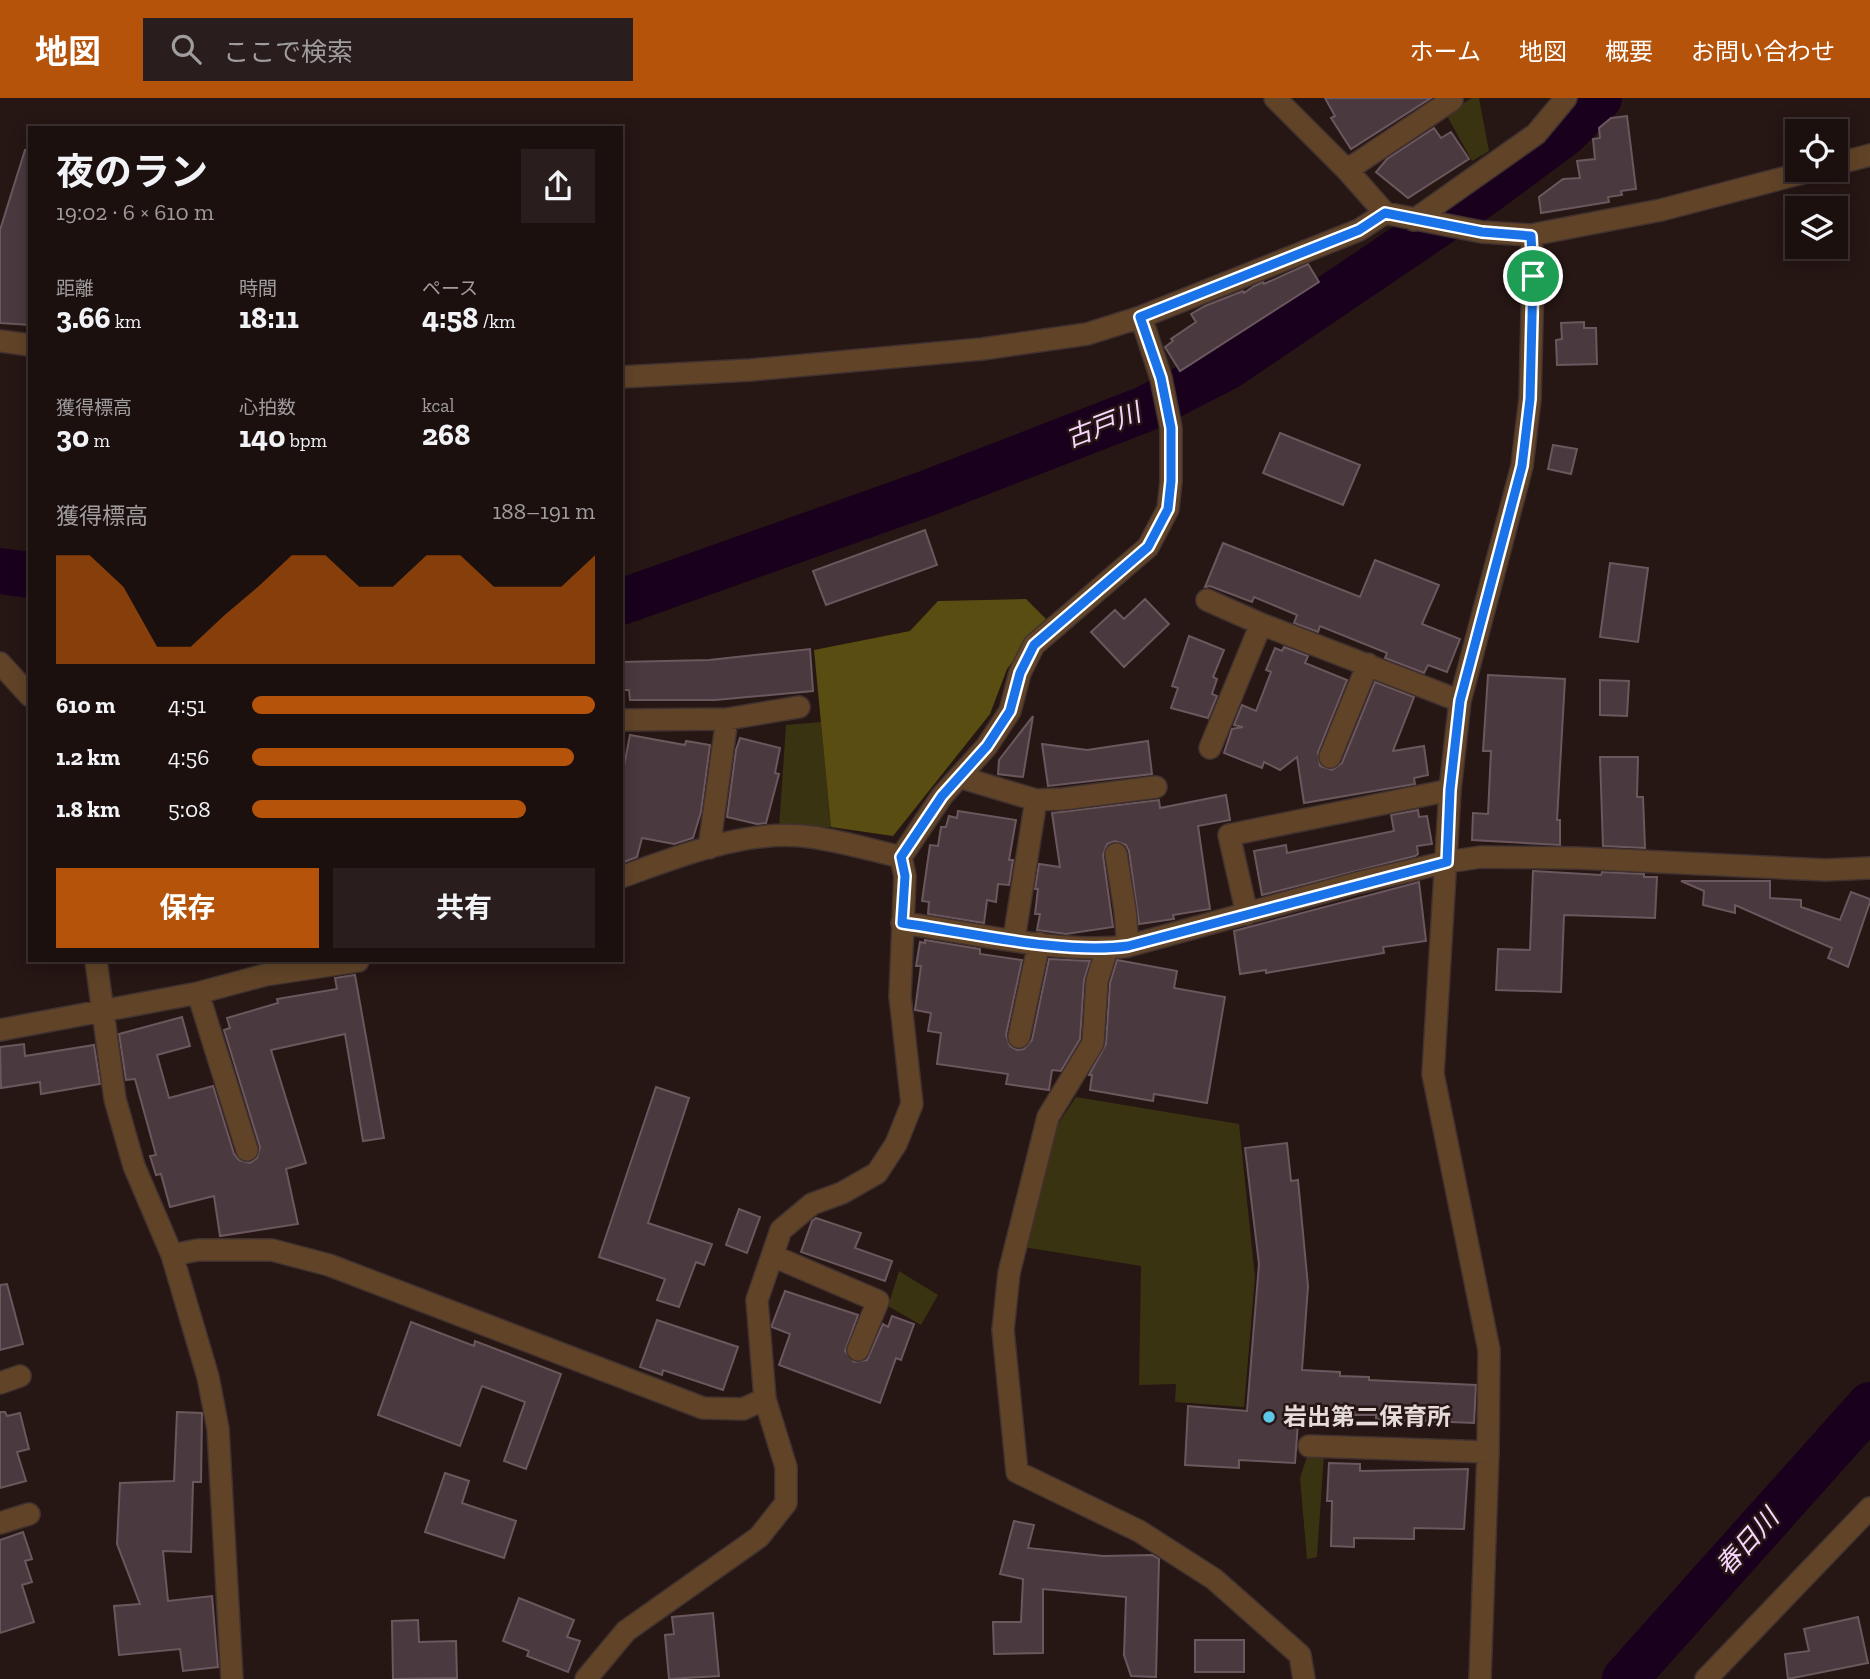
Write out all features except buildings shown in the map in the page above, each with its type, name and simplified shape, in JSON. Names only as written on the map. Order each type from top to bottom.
[{"type":"street","points":[[1275,98],[1347,170],[1385,213],[1482,232],[1531,236],[1661,211],[1785,178]]},
{"type":"street","points":[[1414,220],[1536,134],[1566,98]]},
{"type":"street","points":[[1347,170],[1452,100]]},
{"type":"street","points":[[1848,161],[1870,155]]},
{"type":"street","points":[[623,376],[751,370],[982,349],[1087,334],[1140,317],[1359,230],[1385,213]]},
{"type":"street","points":[[1480,1679],[1489,1350],[1433,1074],[1450,790],[1460,701],[1522,466],[1530,399],[1533,276],[1531,236]]},
{"type":"street","points":[[586,1679],[626,1632],[759,1537],[786,1503],[786,1466],[765,1399],[757,1300],[782,1230],[812,1204],[842,1193],[877,1173],[900,1134],[912,1104],[900,996],[905,876],[901,857],[942,796],[987,746],[1010,711],[1020,673],[1034,645],[1148,547],[1168,509],[1171,428],[1161,378],[1140,317]]},
{"type":"street","points":[[0,341],[28,345]]},
{"type":"street","points":[[1207,600],[1261,624],[1460,701]]},
{"type":"street","points":[[1210,747],[1261,624]]},
{"type":"street","points":[[0,663],[28,694]]},
{"type":"street","points":[[1330,758],[1368,664]]},
{"type":"street","points":[[623,720],[727,719],[799,707]]},
{"type":"street","points":[[709,848],[727,719]]},
{"type":"street","points":[[959,778],[1036,800],[1156,788]]},
{"type":"street","points":[[1247,914],[1229,835],[1450,790]]},
{"type":"street","points":[[1014,939],[1036,800]]},
{"type":"street","points":[[623,876],[709,848],[764,837],[809,836],[901,857]]},
{"type":"street","points":[[1116,854],[1125,910],[1117,947],[1097,981],[1093,1043],[1048,1117],[1009,1273],[1003,1330],[1017,1472],[1139,1531],[1214,1579],[1300,1655],[1304,1679]]},
{"type":"street","points":[[902,923],[1039,943],[1117,947],[1447,862],[1481,857],[1577,858],[1826,870],[1870,868]]},
{"type":"street","points":[[1019,1037],[1039,943]]},
{"type":"street","points":[[96,962],[115,1099],[134,1166],[172,1255],[208,1377],[218,1429],[232,1679]]},
{"type":"street","points":[[0,1030],[198,993],[265,975],[351,962]]},
{"type":"street","points":[[198,993],[247,1150]]},
{"type":"street","points":[[172,1255],[198,1250],[272,1250],[329,1265],[703,1408],[743,1409],[765,1399]]},
{"type":"street","points":[[773,1256],[878,1301],[858,1350]]},
{"type":"street","points":[[0,1382],[20,1376]]},
{"type":"street","points":[[1309,1446],[1488,1452]]},
{"type":"street","points":[[1706,1679],[1870,1508]]},
{"type":"street","points":[[0,1524],[29,1514]]},
{"type":"shaded area","points":[[1472,98],[1479,98],[1489,151],[1472,161],[1446,114]]},
{"type":"shaded area","points":[[1026,599],[1046,619],[1007,669],[990,714],[893,836],[831,827],[814,650],[910,631],[938,601]]},
{"type":"shaded area","points":[[821,722],[831,827],[779,829],[786,725]]},
{"type":"shaded area","points":[[1076,1097],[1239,1124],[1255,1277],[1244,1407],[1175,1402],[1176,1384],[1139,1385],[1141,1266],[1023,1247],[1056,1127]]},
{"type":"shaded area","points":[[899,1271],[938,1295],[921,1325],[888,1306]]},
{"type":"shaded area","points":[[1308,1454],[1324,1454],[1317,1557],[1307,1559],[1300,1478]]},
{"type":"waterway","name":"古戸川","points":[[623,601],[925,494],[1145,409],[1227,367],[1484,193],[1565,133],[1599,98]]},
{"type":"waterway","name":"古戸川","points":[[0,571],[28,575]]},
{"type":"waterway","name":"春日川","points":[[1625,1679],[1870,1405]]},
{"type":"place","name":"岩出第二保育所","points":[[1269,1417]]},
{"type":"route","points":[[1385,213],[1482,232],[1531,236],[1533,276],[1530,399],[1522,466],[1460,701],[1450,790],[1447,862],[1357,883],[1128,946],[1107,949],[1039,943],[902,923],[905,876],[901,857],[942,796],[987,746],[1010,711],[1020,673],[1034,645],[1148,547],[1168,509],[1171,428],[1161,378],[1140,317],[1359,230],[1385,213]]}]
